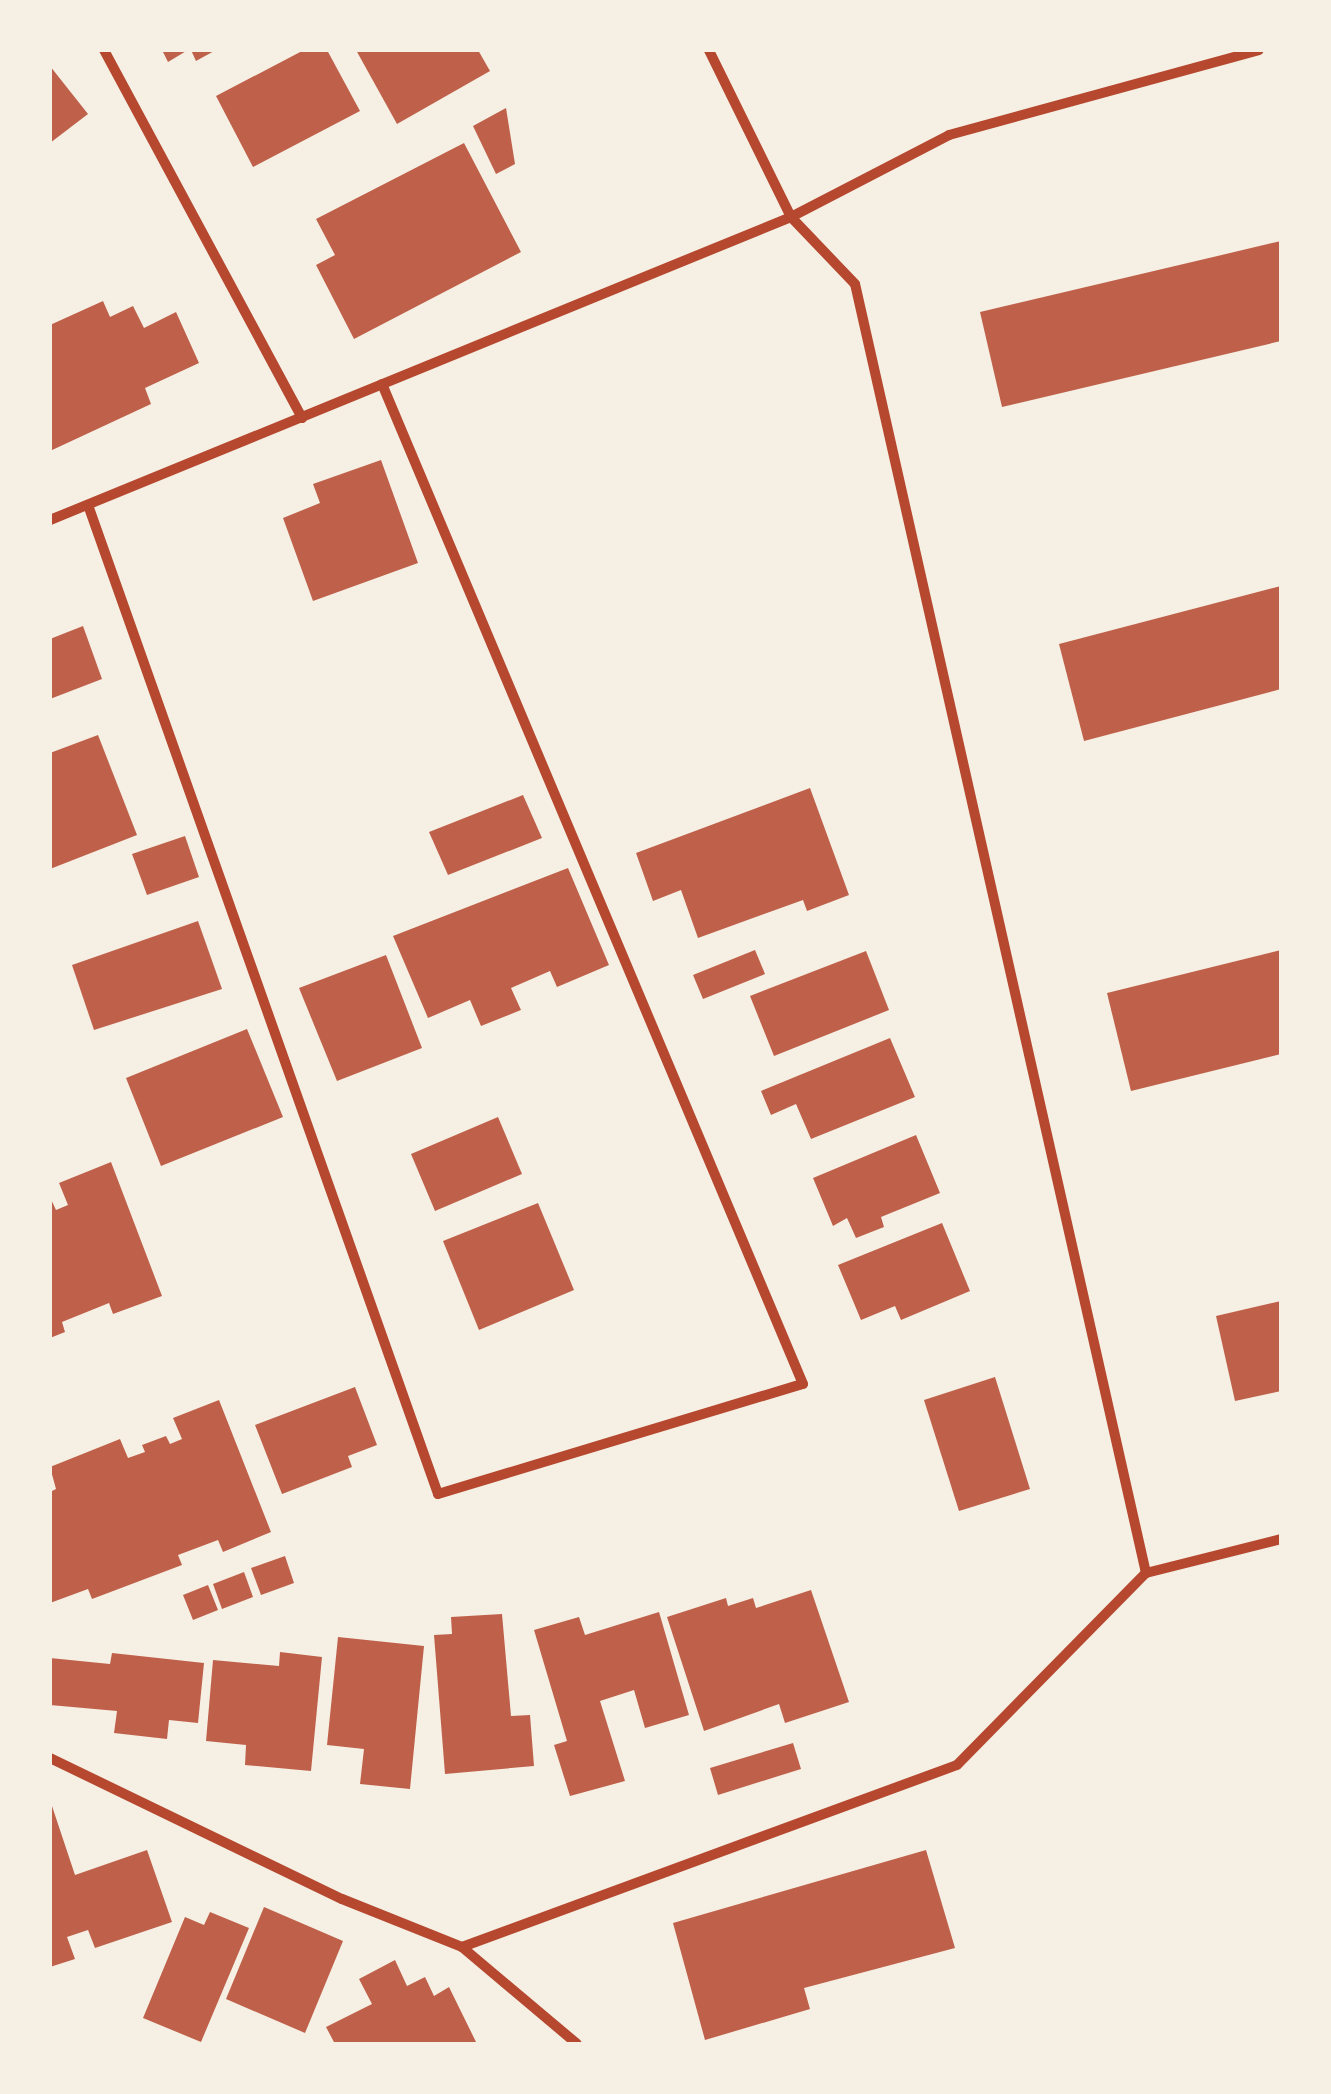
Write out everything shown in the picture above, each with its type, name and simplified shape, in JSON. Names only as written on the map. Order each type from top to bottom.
[{"type":"street","points":[[104,50],[302,418]]},
{"type":"street","points":[[709,50],[791,217],[855,284],[1146,1573]]},
{"type":"street","points":[[50,520],[791,217],[949,134],[1259,50]]},
{"type":"street","points":[[88,505],[438,1494],[803,1384],[382,384]]},
{"type":"street","points":[[462,1947],[957,1765],[1146,1573],[1281,1539]]},
{"type":"street","points":[[50,1758],[342,1899],[462,1947],[577,2044]]},
{"type":"building","points":[[162,50],[188,50],[168,62]]},
{"type":"building","points":[[191,50],[216,50],[196,61]]},
{"type":"building","points":[[304,50],[327,50],[360,111],[253,167],[216,96]]},
{"type":"building","points":[[356,50],[478,50],[490,71],[397,124]]},
{"type":"building","points":[[50,66],[88,114],[50,143]]},
{"type":"building","points":[[506,108],[515,164],[496,174],[473,126]]},
{"type":"building","points":[[464,143],[521,252],[354,339],[316,265],[335,255],[316,219]]},
{"type":"building","points":[[1281,241],[1281,341],[1002,407],[980,312]]},
{"type":"building","points":[[103,301],[110,317],[133,306],[144,328],[176,312],[199,363],[145,388],[151,404],[50,451],[50,325]]},
{"type":"building","points":[[381,460],[418,563],[313,601],[283,518],[320,503],[313,484]]},
{"type":"building","points":[[1281,586],[1281,689],[1084,741],[1059,644]]},
{"type":"building","points":[[83,626],[102,679],[50,699],[50,639]]},
{"type":"building","points":[[98,735],[137,835],[50,869],[50,753]]},
{"type":"building","points":[[810,788],[849,895],[807,911],[803,900],[698,938],[681,890],[653,901],[636,853]]},
{"type":"building","points":[[523,795],[542,838],[448,875],[429,832]]},
{"type":"building","points":[[185,836],[199,877],[147,895],[132,854]]},
{"type":"building","points":[[568,868],[609,965],[557,987],[550,971],[511,988],[521,1010],[481,1026],[470,1000],[428,1018],[393,936]]},
{"type":"building","points":[[198,921],[222,989],[94,1030],[72,965]]},
{"type":"building","points":[[755,950],[765,974],[703,999],[693,975]]},
{"type":"building","points":[[1281,950],[1281,1054],[1131,1091],[1107,993]]},
{"type":"building","points":[[866,951],[889,1010],[774,1056],[750,996]]},
{"type":"building","points":[[386,955],[422,1048],[337,1081],[299,988]]},
{"type":"building","points":[[247,1029],[283,1117],[161,1166],[126,1078]]},
{"type":"building","points":[[890,1038],[915,1097],[811,1139],[796,1104],[771,1115],[761,1091]]},
{"type":"building","points":[[498,1117],[522,1174],[435,1211],[411,1154]]},
{"type":"building","points":[[916,1135],[940,1193],[881,1217],[884,1227],[856,1238],[847,1218],[833,1226],[813,1178]]},
{"type":"building","points":[[111,1162],[162,1296],[113,1314],[109,1303],[62,1322],[65,1332],[50,1338],[50,1197],[56,1210],[68,1205],[59,1183]]},
{"type":"building","points":[[538,1203],[574,1290],[479,1330],[443,1241]]},
{"type":"building","points":[[942,1223],[970,1291],[901,1320],[895,1306],[861,1320],[838,1265]]},
{"type":"building","points":[[1281,1301],[1281,1391],[1235,1401],[1216,1316]]},
{"type":"building","points":[[995,1377],[1030,1489],[959,1511],[924,1400]]},
{"type":"building","points":[[355,1387],[377,1445],[348,1456],[352,1467],[282,1494],[255,1425]]},
{"type":"building","points":[[219,1400],[271,1532],[223,1552],[218,1540],[178,1555],[182,1565],[92,1599],[88,1589],[50,1603],[50,1492],[56,1489],[50,1467],[120,1439],[128,1458],[145,1452],[142,1445],[166,1436],[170,1444],[182,1439],[173,1418]]},
{"type":"building","points":[[285,1556],[294,1583],[261,1595],[251,1568]]},
{"type":"building","points":[[244,1572],[253,1597],[222,1609],[213,1584]]},
{"type":"building","points":[[208,1585],[218,1610],[193,1620],[183,1595]]},
{"type":"building","points":[[811,1590],[849,1702],[785,1723],[779,1704],[704,1731],[667,1617],[726,1598],[728,1606],[753,1598],[756,1608]]},
{"type":"building","points":[[659,1612],[689,1715],[645,1728],[634,1690],[600,1701],[625,1781],[570,1796],[554,1745],[567,1741],[534,1630],[579,1617],[585,1635]]},
{"type":"building","points":[[502,1614],[511,1716],[530,1715],[534,1766],[445,1774],[434,1635],[452,1634],[451,1617]]},
{"type":"building","points":[[338,1637],[424,1646],[410,1789],[360,1784],[364,1749],[327,1745]]},
{"type":"building","points":[[280,1652],[322,1657],[311,1771],[245,1765],[246,1745],[206,1741],[213,1660],[279,1666]]},
{"type":"building","points":[[112,1653],[204,1663],[198,1723],[169,1720],[167,1739],[114,1733],[117,1711],[50,1705],[50,1658],[110,1664]]},
{"type":"building","points":[[793,1743],[801,1769],[718,1795],[710,1768]]},
{"type":"building","points":[[50,1800],[75,1875],[147,1850],[172,1922],[95,1948],[88,1930],[67,1937],[75,1959],[50,1967]]},
{"type":"building","points":[[926,1850],[955,1948],[804,1988],[810,2009],[705,2040],[673,1923]]},
{"type":"building","points":[[264,1907],[343,1941],[305,2033],[226,1999]]},
{"type":"building","points":[[210,1912],[249,1928],[201,2042],[143,2018],[185,1917],[204,1925]]},
{"type":"building","points":[[395,1960],[407,1986],[425,1977],[434,1996],[449,1987],[477,2044],[335,2044],[326,2027],[372,2004],[359,1979]]}]
